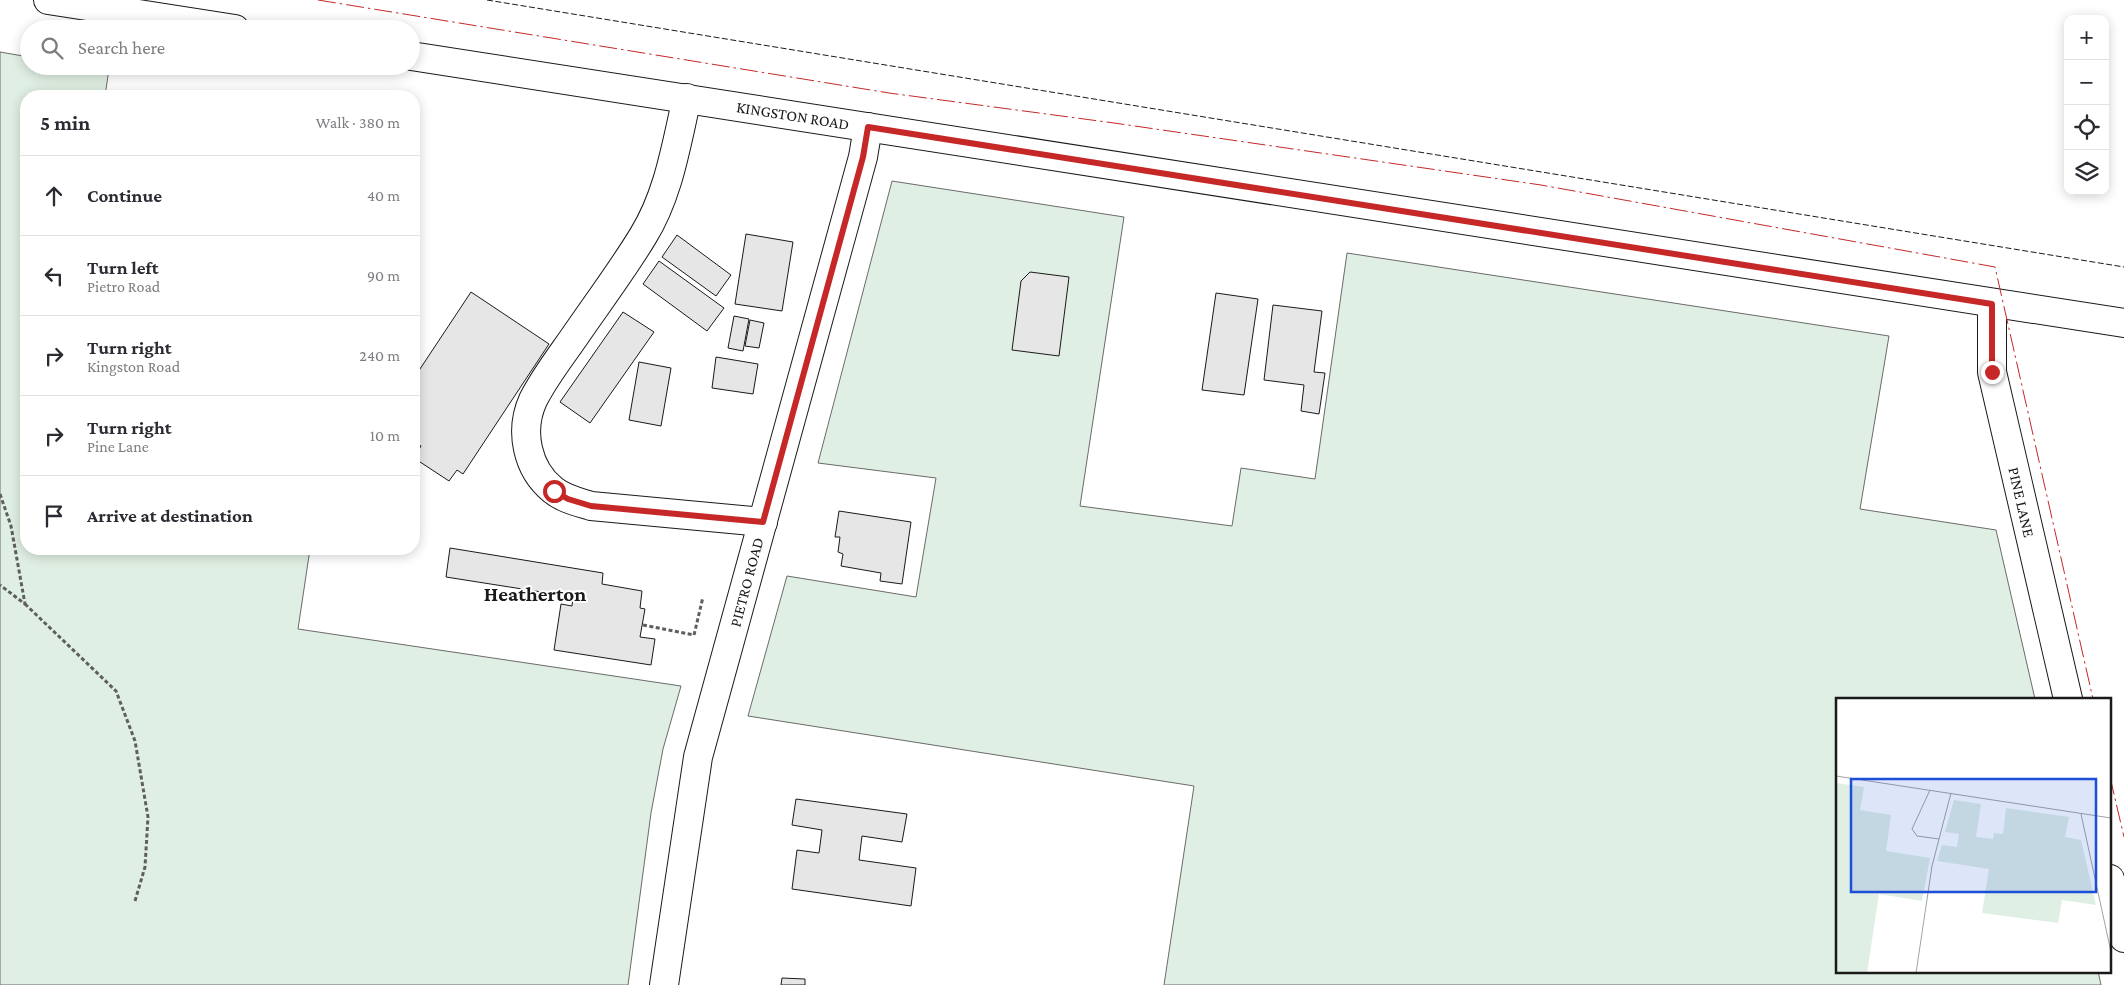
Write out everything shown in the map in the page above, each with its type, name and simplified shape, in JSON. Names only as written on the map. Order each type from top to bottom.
[{"type":"main road","points":[[48,0],[177,20]]},
{"type":"main road","name":"KINGSTON ROAD","points":[[420,57],[2124,324]]},
{"type":"main road","points":[[687,98],[667,183],[658,207],[644,235],[551,370],[538,393],[528,420],[526,437],[530,459],[541,478],[554,491],[568,499],[591,506],[763,522]]},
{"type":"main road","name":"PIETRO ROAD","points":[[664,985],[698,757],[863,157],[868,127]]},
{"type":"main road","name":"PINE LANE","points":[[1992,304],[1992,372],[2068,698]]},
{"type":"main road","points":[[2112,887],[2124,938]]},
{"type":"path","points":[[0,494],[10,526],[25,604]]},
{"type":"path","points":[[0,585],[25,604],[116,691],[135,741],[148,817],[144,867],[135,901]]},
{"type":"path","points":[[642,625],[694,635],[703,597]]},
{"type":"green space","points":[[0,52],[20,55],[20,75],[108,75],[106,90],[20,90],[20,555],[309,555],[298,629],[681,686],[663,749],[651,813],[628,985],[0,985]]},
{"type":"green space","points":[[892,181],[1124,217],[1080,506],[1232,526],[1241,468],[1315,479],[1347,253],[1889,336],[1860,509],[1996,530],[2035,698],[1836,698],[1836,972],[2098,972],[2101,985],[1164,985],[1194,786],[748,716],[787,576],[916,597],[936,478],[818,463]]},
{"type":"building","points":[[746,234],[793,242],[782,311],[735,304]]},
{"type":"building","points":[[677,235],[731,275],[716,296],[662,257]]},
{"type":"building","points":[[659,261],[724,308],[707,331],[643,284]]},
{"type":"building","points":[[1030,272],[1069,277],[1059,356],[1012,350],[1021,281]]},
{"type":"building","points":[[471,292],[549,344],[463,474],[457,470],[449,481],[420,462],[420,369]]},
{"type":"building","points":[[1216,293],[1258,299],[1244,395],[1202,390]]},
{"type":"building","points":[[1273,305],[1322,311],[1314,372],[1325,373],[1319,414],[1301,411],[1304,385],[1264,380]]},
{"type":"building","points":[[623,312],[654,332],[590,423],[560,402]]},
{"type":"building","points":[[734,316],[749,319],[743,351],[728,348]]},
{"type":"building","points":[[750,320],[764,323],[759,348],[745,346]]},
{"type":"building","points":[[716,357],[758,364],[753,394],[712,388]]},
{"type":"building","points":[[639,362],[671,368],[661,426],[629,420]]},
{"type":"building","points":[[839,511],[911,522],[902,584],[880,581],[881,573],[841,566],[843,554],[838,552],[840,537],[835,537]]},
{"type":"building","points":[[450,548],[603,573],[602,584],[642,591],[640,608],[645,609],[640,637],[655,639],[651,665],[554,650],[561,604],[572,606],[573,597],[446,577]]},
{"type":"building","points":[[796,799],[907,814],[902,842],[862,836],[859,860],[916,868],[911,906],[792,889],[797,850],[819,853],[822,830],[792,825]]},
{"type":"building","points":[[782,978],[805,979],[805,985],[781,985]]},
{"type":"fence","points":[[487,0],[2124,267]]},
{"type":"power","points":[[318,0],[889,93],[1114,123],[1541,185],[1995,267],[2093,698]]},
{"type":"power","points":[[2112,786],[2124,837]]},
{"type":"district","name":"Heatherton","points":[[535,594]]},
{"type":"route","points":[[554,491],[568,499],[591,506],[763,522],[863,157],[868,127],[1992,304],[1992,372]]}]
